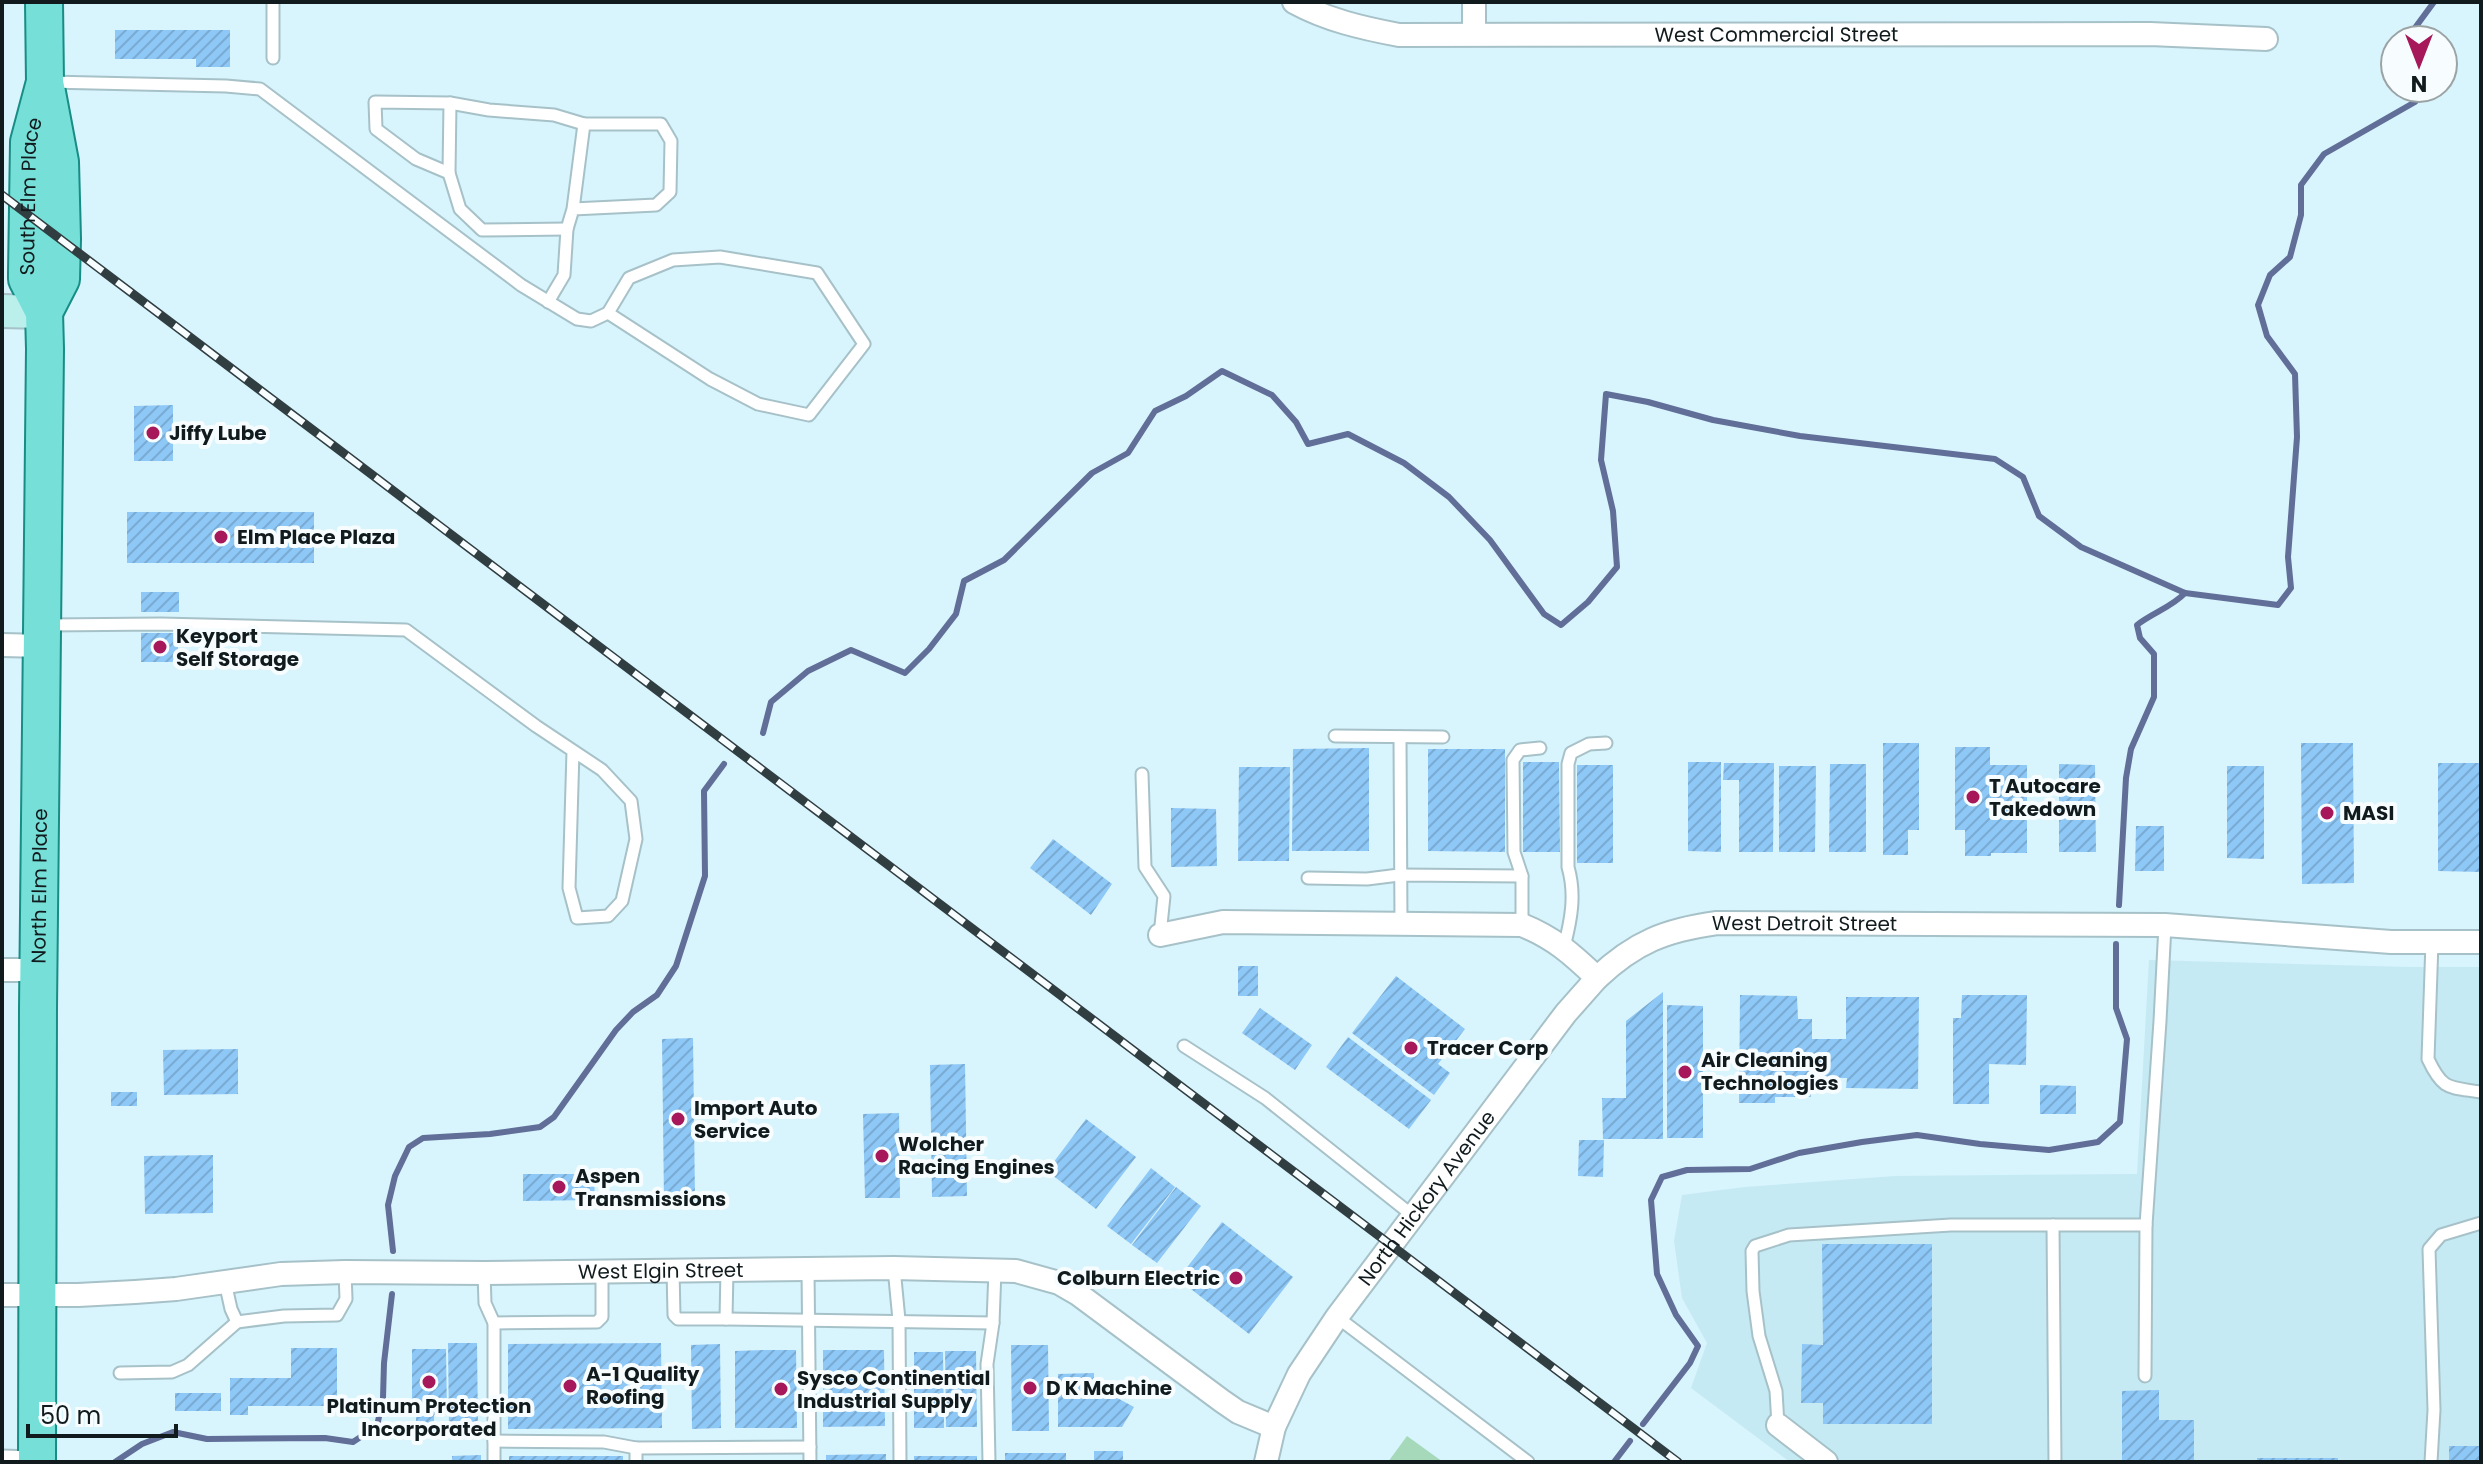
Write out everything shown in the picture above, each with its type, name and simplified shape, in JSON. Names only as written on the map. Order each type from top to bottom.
[{"type":"main road","name":"South Elm Place","points":[[44,2],[45,82],[60,162],[62,239],[61,279],[44,312]]},
{"type":"main road","name":"North Elm Place","points":[[37,1459],[19,1295],[38,970],[44,312]]},
{"type":"street","name":"West Commercial Street","points":[[1294,2],[1356,27],[1399,35],[2134,34],[2266,39]]},
{"type":"street","points":[[1474,2],[1474,34]]},
{"type":"street","points":[[2,311],[44,312]]},
{"type":"street","points":[[2,645],[43,636]]},
{"type":"street","points":[[1160,935],[1223,922],[1522,925],[1564,947],[1597,978]]},
{"type":"street","name":"West Detroit Street","points":[[1597,978],[1616,960],[1645,942],[1664,934],[1717,923],[2165,925],[2391,942],[2481,942]]},
{"type":"street","points":[[2,970],[38,970]]},
{"type":"street","name":"North Hickory Avenue","points":[[1266,1462],[1274,1427],[1299,1374],[1337,1317],[1566,1013],[1597,978]]},
{"type":"street","name":"West Elgin Street","points":[[19,1295],[135,1292],[281,1274],[345,1272],[894,1268],[1016,1271],[1059,1283],[1078,1294],[1238,1412],[1274,1427]]},
{"type":"street","points":[[1778,1425],[1826,1462]]},
{"type":"lane","points":[[273,2],[273,58]]},
{"type":"lane","points":[[45,82],[260,89],[521,285],[577,319],[591,321],[608,313],[629,278],[673,260],[720,257],[817,273],[864,344],[809,415],[758,404],[710,379],[608,313]]},
{"type":"lane","points":[[449,173],[416,159],[376,129],[375,102],[450,103],[489,110],[554,115],[584,124],[661,124],[671,141],[670,192],[656,205],[573,209]]},
{"type":"lane","points":[[450,103],[449,173],[460,209],[482,230],[567,229]]},
{"type":"lane","points":[[548,302],[564,275],[567,229],[573,209],[584,124]]},
{"type":"lane","points":[[43,636],[161,624],[406,630],[602,770],[631,801],[636,839],[622,901],[608,916],[577,918],[569,888],[573,751]]},
{"type":"lane","points":[[1335,736],[1443,737]]},
{"type":"lane","points":[[1400,737],[1401,924]]},
{"type":"lane","points":[[1564,947],[1572,916],[1573,883],[1568,867],[1568,764],[1571,753],[1589,744],[1606,743]]},
{"type":"lane","points":[[1522,925],[1522,876],[1514,852],[1513,760],[1520,750],[1540,748]]},
{"type":"lane","points":[[1142,774],[1145,867],[1164,896],[1160,935]]},
{"type":"lane","points":[[1308,878],[1522,876]]},
{"type":"lane","points":[[2145,1376],[2146,1225],[2165,925]]},
{"type":"lane","points":[[2432,942],[2428,1059],[2436,1075],[2447,1086],[2481,1092]]},
{"type":"lane","points":[[1184,1046],[1265,1098],[1412,1215]]},
{"type":"lane","points":[[2431,1462],[2434,1410],[2429,1249],[2441,1235],[2481,1223]]},
{"type":"lane","points":[[1778,1425],[1776,1391],[1759,1336],[1753,1291],[1752,1251],[1755,1246],[1789,1235],[1951,1225],[2146,1225]]},
{"type":"lane","points":[[2053,1225],[2055,1462]]},
{"type":"lane","points":[[894,1268],[899,1320],[900,1462]]},
{"type":"lane","points":[[673,1270],[674,1315],[678,1319],[993,1323]]},
{"type":"lane","points":[[726,1319],[727,1270]]},
{"type":"lane","points":[[808,1270],[810,1462]]},
{"type":"lane","points":[[989,1462],[987,1364],[993,1323],[995,1270]]},
{"type":"lane","points":[[494,1323],[597,1322],[602,1317],[602,1271]]},
{"type":"lane","points":[[120,1373],[172,1372],[188,1365],[237,1322],[284,1316],[337,1315],[346,1299],[345,1272]]},
{"type":"lane","points":[[484,1273],[485,1303],[494,1323],[494,1462]]},
{"type":"lane","points":[[225,1282],[237,1322]]},
{"type":"lane","points":[[1337,1317],[1528,1462]]},
{"type":"lane","points":[[494,1441],[604,1442],[636,1448],[810,1447]]},
{"type":"lane","points":[[636,1448],[636,1462]]},
{"type":"lane","points":[[2,1456],[37,1459]]},
{"type":"shaded area","points":[[2149,960],[2481,967],[2481,1462],[1790,1462],[1691,1388],[1707,1343],[1682,1298],[1674,1241],[1682,1195],[1895,1176],[2137,1174]]},
{"type":"green space","points":[[1407,1436],[1443,1462],[1388,1462]]},
{"type":"building","points":[[115,30],[230,30],[230,67],[196,67],[196,59],[115,59]]},
{"type":"building","name":"Jiffy Lube","points":[[173,405],[173,461],[134,461],[134,406]]},
{"type":"building","name":"Elm Place Plaza","points":[[127,512],[314,512],[314,563],[127,563]]},
{"type":"building","points":[[141,592],[179,592],[179,612],[141,612]]},
{"type":"building","name":"Keyport Self Storage","points":[[141,633],[178,633],[178,662],[141,662]]},
{"type":"building","points":[[1883,743],[1919,743],[1919,830],[1908,830],[1908,855],[1883,855]]},
{"type":"building","name":"MASI","points":[[2301,743],[2353,743],[2354,883],[2302,884]]},
{"type":"building","points":[[1955,747],[1990,747],[1990,765],[2027,765],[2027,853],[1965,856],[1965,830],[1955,830]]},
{"type":"building","points":[[1369,748],[1369,851],[1292,851],[1293,749]]},
{"type":"building","points":[[1428,749],[1505,749],[1505,852],[1428,851]]},
{"type":"building","points":[[1523,762],[1559,762],[1560,852],[1523,852]]},
{"type":"building","points":[[1688,762],[1721,762],[1721,852],[1688,851]]},
{"type":"building","points":[[1724,763],[1774,763],[1773,852],[1739,852],[1739,780],[1723,780]]},
{"type":"building","points":[[2438,763],[2481,763],[2481,872],[2438,871]]},
{"type":"building","points":[[1830,764],[1866,764],[1866,852],[1829,852]]},
{"type":"building","points":[[2059,764],[2095,765],[2096,852],[2059,852]]},
{"type":"building","points":[[1577,765],[1613,765],[1613,863],[1577,863]]},
{"type":"building","points":[[1779,766],[1816,766],[1815,852],[1779,852]]},
{"type":"building","points":[[2227,766],[2264,766],[2264,859],[2227,858]]},
{"type":"building","points":[[1239,767],[1290,767],[1289,861],[1238,861]]},
{"type":"building","points":[[1171,808],[1216,809],[1217,866],[1171,867]]},
{"type":"building","points":[[2136,826],[2164,826],[2164,871],[2135,871]]},
{"type":"building","points":[[1053,839],[1112,884],[1091,915],[1030,868]]},
{"type":"building","points":[[1238,966],[1258,966],[1258,996],[1238,996]]},
{"type":"building","name":"Tracer Corp","points":[[1396,976],[1465,1029],[1438,1064],[1450,1073],[1434,1095],[1352,1033]]},
{"type":"building","points":[[1663,992],[1663,1139],[1603,1139],[1602,1098],[1626,1098],[1626,1021]]},
{"type":"building","points":[[1740,995],[1797,996],[1798,1019],[1812,1019],[1812,1039],[1846,1039],[1846,997],[1919,997],[1918,1089],[1846,1088],[1847,1078],[1811,1078],[1811,1097],[1775,1097],[1775,1103],[1739,1103]]},
{"type":"building","points":[[1962,995],[2027,995],[2026,1065],[1989,1064],[1989,1104],[1953,1104],[1953,1018],[1961,1018]]},
{"type":"building","name":"Air Cleaning Technologies","points":[[1667,1005],[1703,1006],[1703,1138],[1667,1138]]},
{"type":"building","points":[[1260,1008],[1312,1045],[1295,1070],[1242,1033]]},
{"type":"building","points":[[1348,1037],[1431,1100],[1409,1129],[1326,1067]]},
{"type":"building","name":"Import Auto Service","points":[[693,1038],[695,1200],[664,1200],[662,1039]]},
{"type":"building","points":[[238,1049],[238,1094],[164,1095],[163,1050]]},
{"type":"building","points":[[965,1064],[967,1196],[932,1197],[930,1065]]},
{"type":"building","points":[[2040,1085],[2076,1086],[2076,1114],[2040,1114]]},
{"type":"building","points":[[111,1092],[137,1092],[137,1106],[111,1106]]},
{"type":"building","name":"Wolcher Racing Engines","points":[[899,1113],[900,1198],[865,1198],[863,1114]]},
{"type":"building","points":[[1086,1119],[1136,1157],[1096,1209],[1047,1171]]},
{"type":"building","points":[[1579,1140],[1604,1140],[1603,1177],[1578,1176]]},
{"type":"building","points":[[213,1155],[213,1213],[145,1214],[144,1156]]},
{"type":"building","points":[[1151,1168],[1175,1187],[1131,1244],[1107,1226]]},
{"type":"building","name":"Aspen Transmissions","points":[[523,1174],[594,1174],[595,1200],[523,1201]]},
{"type":"building","points":[[1176,1187],[1201,1206],[1157,1263],[1132,1245]]},
{"type":"building","name":"Colburn Electric","points":[[1222,1222],[1293,1277],[1249,1334],[1178,1279]]},
{"type":"building","points":[[1822,1244],[1932,1244],[1932,1424],[1823,1424],[1823,1403],[1801,1403],[1802,1344],[1823,1345]]},
{"type":"building","points":[[448,1343],[477,1343],[478,1428],[449,1428]]},
{"type":"building","name":"A-1 Quality Roofing","points":[[661,1343],[662,1428],[508,1429],[508,1344]]},
{"type":"building","points":[[720,1344],[721,1428],[692,1429],[691,1345]]},
{"type":"building","name":"D K Machine","points":[[1011,1345],[1048,1345],[1049,1431],[1012,1431]]},
{"type":"building","points":[[291,1348],[337,1348],[337,1406],[248,1406],[248,1415],[230,1415],[230,1378],[291,1378]]},
{"type":"building","name":"Platinum Protection Incorporated","points":[[412,1349],[446,1349],[447,1415],[434,1415],[434,1427],[416,1427],[416,1415],[412,1415]]},
{"type":"building","points":[[796,1350],[797,1428],[735,1428],[735,1351]]},
{"type":"building","points":[[823,1350],[884,1350],[885,1426],[823,1427]]},
{"type":"building","points":[[945,1351],[976,1351],[977,1427],[946,1427]]},
{"type":"building","points":[[914,1352],[943,1352],[944,1428],[914,1428]]},
{"type":"building","points":[[1094,1373],[1094,1385],[1106,1385],[1106,1392],[1134,1407],[1122,1427],[1058,1427],[1058,1374]]},
{"type":"building","points":[[2159,1390],[2159,1420],[2194,1420],[2194,1462],[2122,1462],[2122,1391]]},
{"type":"building","points":[[175,1393],[221,1393],[221,1411],[175,1411]]},
{"type":"building","points":[[2449,1446],[2481,1446],[2481,1462],[2449,1462]]},
{"type":"building","points":[[1094,1451],[1123,1451],[1123,1462],[1094,1462]]},
{"type":"building","points":[[1005,1453],[1066,1453],[1066,1462],[1005,1462]]},
{"type":"building","points":[[886,1454],[886,1462],[826,1462],[826,1455]]},
{"type":"building","points":[[481,1455],[481,1462],[452,1462],[452,1456]]},
{"type":"building","points":[[509,1456],[623,1456],[623,1462],[509,1462]]},
{"type":"building","points":[[914,1456],[977,1456],[977,1462],[914,1462]]},
{"type":"building","points":[[2257,1458],[2338,1458],[2338,1462],[2257,1462]]},
{"type":"waterway","points":[[2418,24],[2434,2]]},
{"type":"waterway","points":[[763,733],[771,702],[808,671],[851,650],[905,673],[929,649],[956,614],[964,581],[1004,560],[1092,473],[1128,453],[1155,411],[1186,396],[1222,371],[1272,395],[1296,422],[1308,444],[1348,434],[1404,463],[1449,497],[1490,540],[1544,614],[1561,625],[1588,602],[1617,567],[1613,511],[1601,460],[1606,394],[1713,420],[1800,436],[1995,459],[2023,477],[2039,516],[2081,547],[2185,593],[2278,605],[2291,588],[2288,557],[2297,437],[2295,374],[2267,336],[2258,305],[2270,275],[2290,257],[2301,215],[2301,185],[2324,154],[2412,104]]},
{"type":"waterway","points":[[2119,905],[2126,778],[2131,749],[2154,697],[2154,654],[2140,638],[2137,625],[2185,593]]},
{"type":"waterway","points":[[393,1251],[388,1205],[395,1176],[409,1147],[423,1138],[540,1127],[554,1117],[616,1030],[633,1012],[657,995],[676,966],[705,876],[704,791],[724,764]]},
{"type":"waterway","points":[[1643,1424],[1690,1363],[1698,1346],[1676,1315],[1657,1274],[1651,1200],[1662,1177],[1687,1170],[1750,1169],[1799,1153],[1917,1135],[2049,1150],[2098,1142],[2120,1122],[2127,1039],[2116,1008],[2116,944]]},
{"type":"waterway","points":[[115,1462],[142,1444],[173,1432],[207,1439],[325,1438],[353,1442],[377,1426],[383,1398],[392,1294]]},
{"type":"waterway","points":[[1614,1462],[1630,1441]]},
{"type":"railway","points":[[2,195],[1678,1462]]},
{"type":"place","name":"Jiffy Lube","points":[[153,433]]},
{"type":"place","name":"Elm Place Plaza","points":[[221,537]]},
{"type":"place","name":"Keyport Self Storage","points":[[160,647]]},
{"type":"place","name":"T Autocare Takedown","points":[[1973,797]]},
{"type":"place","name":"MASI","points":[[2327,813]]},
{"type":"place","name":"Tracer Corp","points":[[1411,1048]]},
{"type":"place","name":"Air Cleaning Technologies","points":[[1685,1072]]},
{"type":"place","name":"Import Auto Service","points":[[678,1119]]},
{"type":"place","name":"Wolcher Racing Engines","points":[[882,1156]]},
{"type":"place","name":"Aspen Transmissions","points":[[559,1187]]},
{"type":"place","name":"Colburn Electric","points":[[1236,1278]]},
{"type":"place","name":"Platinum Protection Incorporated","points":[[429,1382]]},
{"type":"place","name":"A-1 Quality Roofing","points":[[570,1386]]},
{"type":"place","name":"D K Machine","points":[[1030,1388]]},
{"type":"place","name":"Sysco Continential Industrial Supply","points":[[781,1389]]}]
